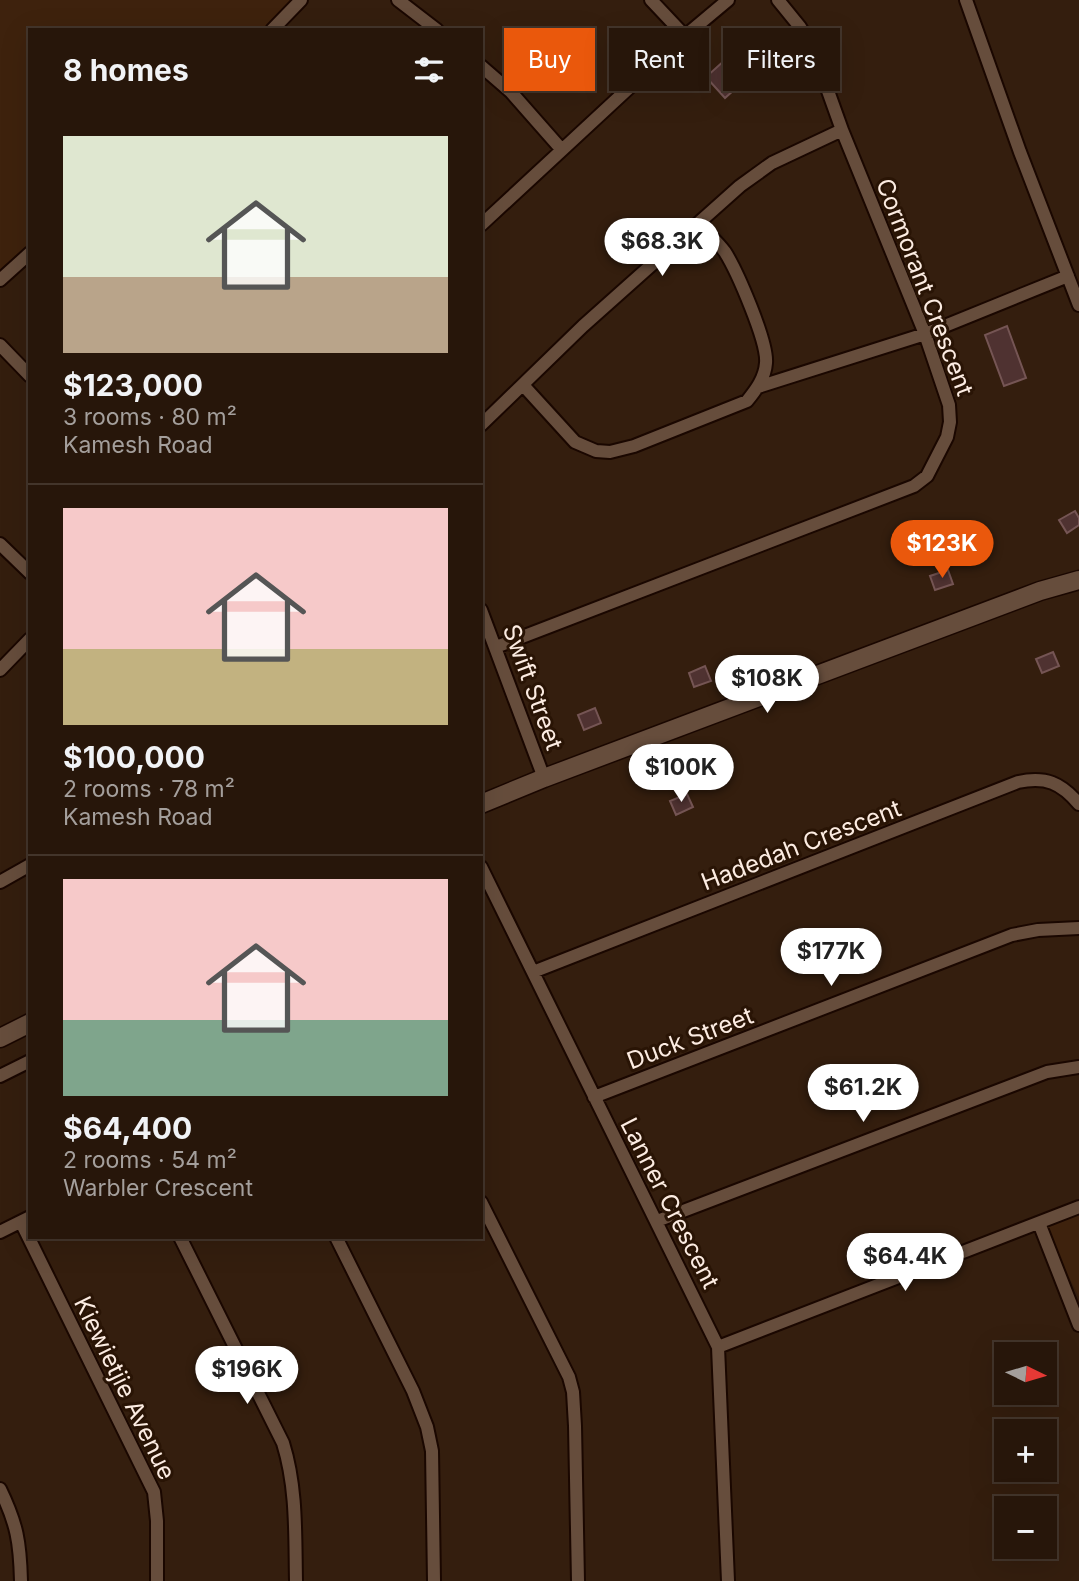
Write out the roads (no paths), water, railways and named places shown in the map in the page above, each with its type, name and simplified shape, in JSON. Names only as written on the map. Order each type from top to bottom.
[{"type":"street","points":[[274,28],[301,0]]},
{"type":"street","points":[[398,0],[434,28]]},
{"type":"street","points":[[651,0],[677,28]]},
{"type":"street","points":[[695,28],[728,0]]},
{"type":"street","name":"Cormorant Crescent","points":[[496,647],[914,486],[927,476],[947,437],[949,405],[925,334],[842,131],[813,48],[778,0]]},
{"type":"street","points":[[966,0],[1079,306]]},
{"type":"street","points":[[483,68],[511,92],[562,150]]},
{"type":"street","points":[[483,223],[626,91]]},
{"type":"street","points":[[483,423],[583,326],[757,172],[842,131]]},
{"type":"street","points":[[523,385],[575,442],[585,448],[610,452],[634,446],[747,401],[758,387],[766,363],[763,341],[734,267],[723,250],[699,224]]},
{"type":"street","points":[[0,280],[28,255]]},
{"type":"street","points":[[758,387],[925,334],[1068,276]]},
{"type":"street","points":[[0,345],[28,374]]},
{"type":"street","points":[[0,544],[28,571]]},
{"type":"street","points":[[483,803],[1040,591],[1079,580]]},
{"type":"street","name":"Swift Street","points":[[483,615],[544,778]]},
{"type":"street","points":[[0,670],[28,641]]},
{"type":"street","name":"Hadedah Crescent","points":[[533,972],[1018,782],[1039,779],[1054,782],[1079,804]]},
{"type":"street","points":[[0,882],[28,866]]},
{"type":"street","name":"Lanner Crescent","points":[[483,871],[719,1347],[728,1581]]},
{"type":"street","name":"Duck Street","points":[[593,1097],[1012,935],[1038,930],[1079,928]]},
{"type":"street","points":[[0,1038],[28,1024]]},
{"type":"street","points":[[0,1076],[28,1062]]},
{"type":"street","points":[[657,1221],[1047,1072],[1079,1067]]},
{"type":"street","points":[[483,1206],[569,1377],[573,1391],[578,1581]]},
{"type":"street","points":[[719,1347],[1079,1207]]},
{"type":"street","points":[[0,1232],[25,1220]]},
{"type":"street","points":[[1039,1223],[1079,1325]]},
{"type":"street","name":"Kiewietjie Avenue","points":[[34,1239],[153,1492],[157,1521],[157,1581]]},
{"type":"street","points":[[181,1239],[283,1443],[291,1468],[295,1503],[296,1581]]},
{"type":"street","points":[[337,1239],[414,1391],[427,1427],[432,1451],[434,1581]]},
{"type":"street","points":[[0,1489],[18,1531],[21,1581]]}]
